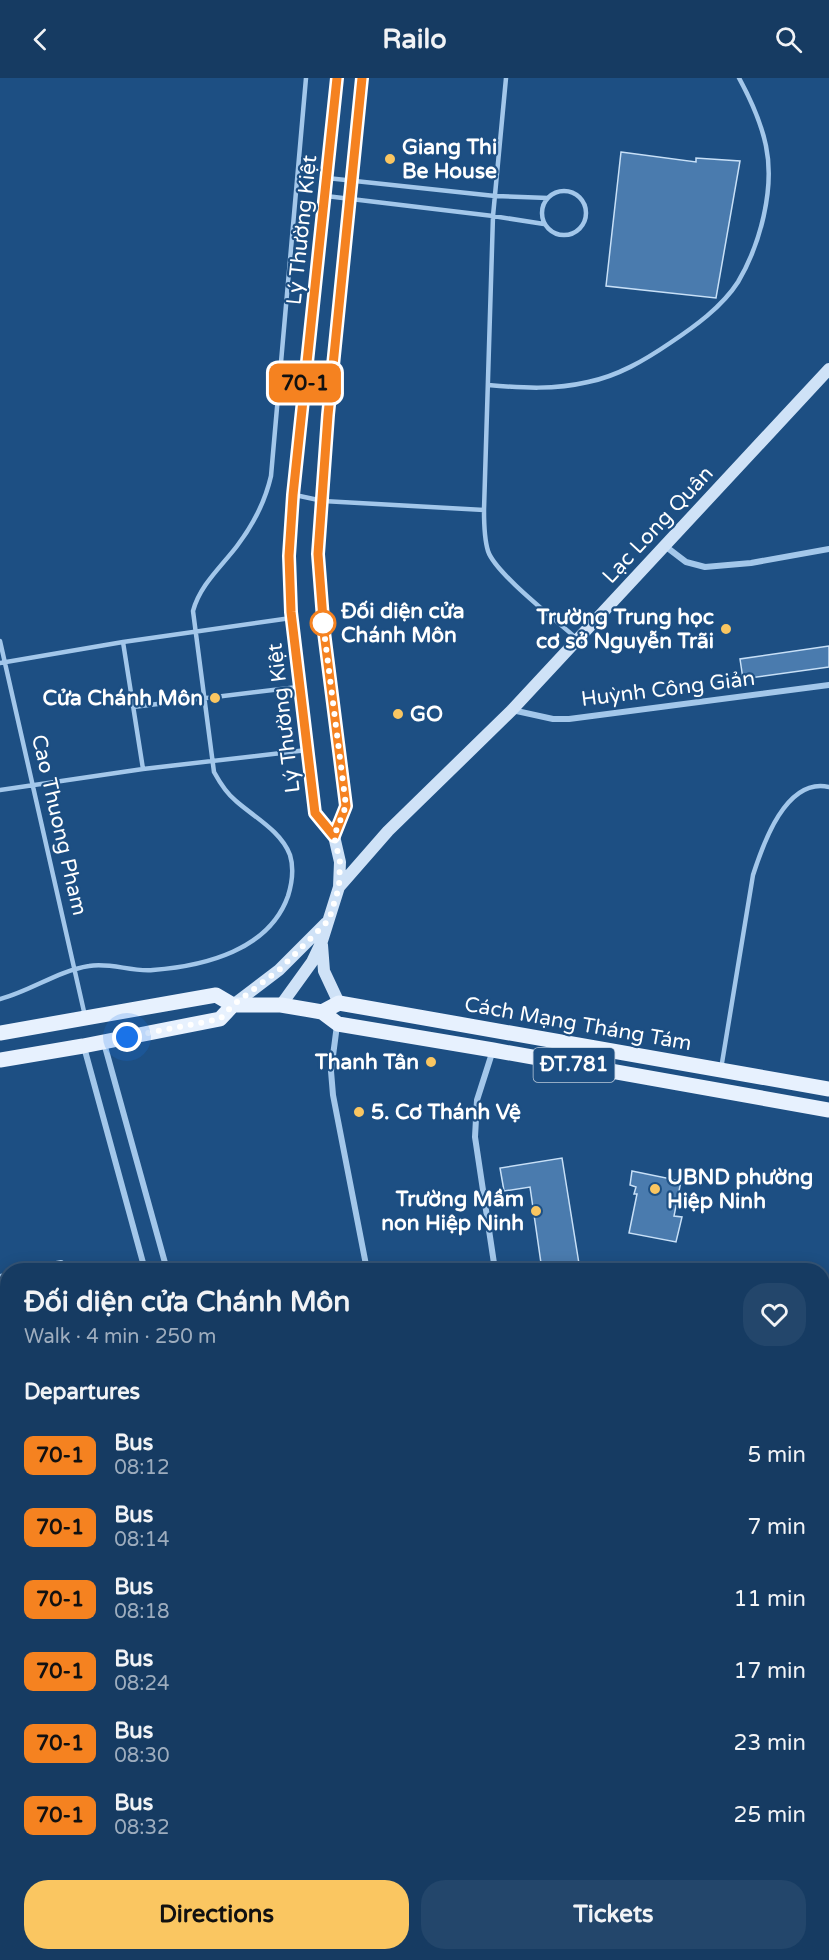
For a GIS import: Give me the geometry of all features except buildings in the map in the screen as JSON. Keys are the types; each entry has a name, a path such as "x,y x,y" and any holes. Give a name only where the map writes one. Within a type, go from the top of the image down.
{"main road":[{"name":"Lý Thường Kiệt","path":"338,78 293,495 289,556 292,618 315,813 334,836 346,806 325,642 318,554 328,415 362,78"},
{"name":"Lạc Long Quân","path":"339,887 388,831 512,710 829,369"},
{"name":"Lạc Long Quân","path":"281,1005 312,962 329,920 339,887 340,862 334,836"},
{"name":"Lạc Long Quân","path":"233,1005 279,970 329,920"},
{"path":"322,941 324,971 339,1003 322,1012"},
{"name":"Cách Mạng Tháng Tám","path":"0,1033 216,995 233,1005 281,1005 322,1012 338,1024 829,1110"},
{"name":"Cách Mạng Tháng Tám","path":"339,1003 829,1089"},
{"path":"0,1060 220,1019 233,1005"},
{"path":"86,1017 93,1044"}],"street":[{"path":"665,546 686,562 705,567 741,564 829,549"},
{"name":"Huỳnh Công Giản","path":"512,710 569,719 829,685"},
{"path":"338,1024 331,1071 333,1095 366,1263"},
{"path":"93,1044 143,1263"},
{"path":"93,1044 165,1263"},
{"path":"493,1050 477,1100 475,1137 494,1263"}],"lane":[{"path":"0,999 28,990 62,972 92,965 137,971 154,970 226,955 254,941 267,931 280,913 292,884 290,856 284,843 270,828 235,801 220,784 214,772 193,611 196,599 236,547 262,506 271,476 306,78"},
{"path":"506,78 493,216 484,510 487,550 497,567 578,640"},
{"path":"488,385 555,388 590,382 616,374 642,362 686,333 710,312 737,283 762,225 769,174 763,135 740,78"},
{"path":"327,178 495,196 548,198"},
{"path":"565,191 581,199 586,216 583,225 576,232 559,235 550,231 544,224 543,206 548,198 565,191"},
{"path":"326,196 544,224"},
{"path":"293,495 323,501 484,510"},
{"path":"2,662 292,618"},
{"name":"Cao Thuong Pham","path":"0,641 2,662 33,785 86,1017"},
{"path":"123,642 143,769"},
{"path":"133,707 301,687"},
{"path":"0,790 143,769 308,750"},
{"path":"720,1071 753,875 762,845 777,819 795,795 813,785 829,787"}],"bus line":[{"name":"70-1","path":"337,78 293,495 289,556 291,612 315,813 334,836 346,806 324,632 318,554 328,415 362,78"}],"place":[{"name":"Giang Thi Be House","path":"390,159"},
{"name":"Đối diện cửa Chánh Môn","path":"323,623"},
{"name":"Trường Trung học cơ sở Nguyễn Trãi","path":"726,629"},
{"name":"Cửa Chánh Môn","path":"215,698"},
{"name":"GO","path":"398,714"},
{"name":"Thanh Tân","path":"431,1062"},
{"name":"5. Cơ Thánh Vệ","path":"359,1112"},
{"name":"UBND phường Hiệp Ninh","path":"655,1189"},
{"name":"Trường Mầm non Hiệp Ninh","path":"536,1211"}],"route":[{"path":"127,1037 220,1019 233,1005 279,970 329,920 339,887 340,862 334,836 346,806 323,623"}]}
